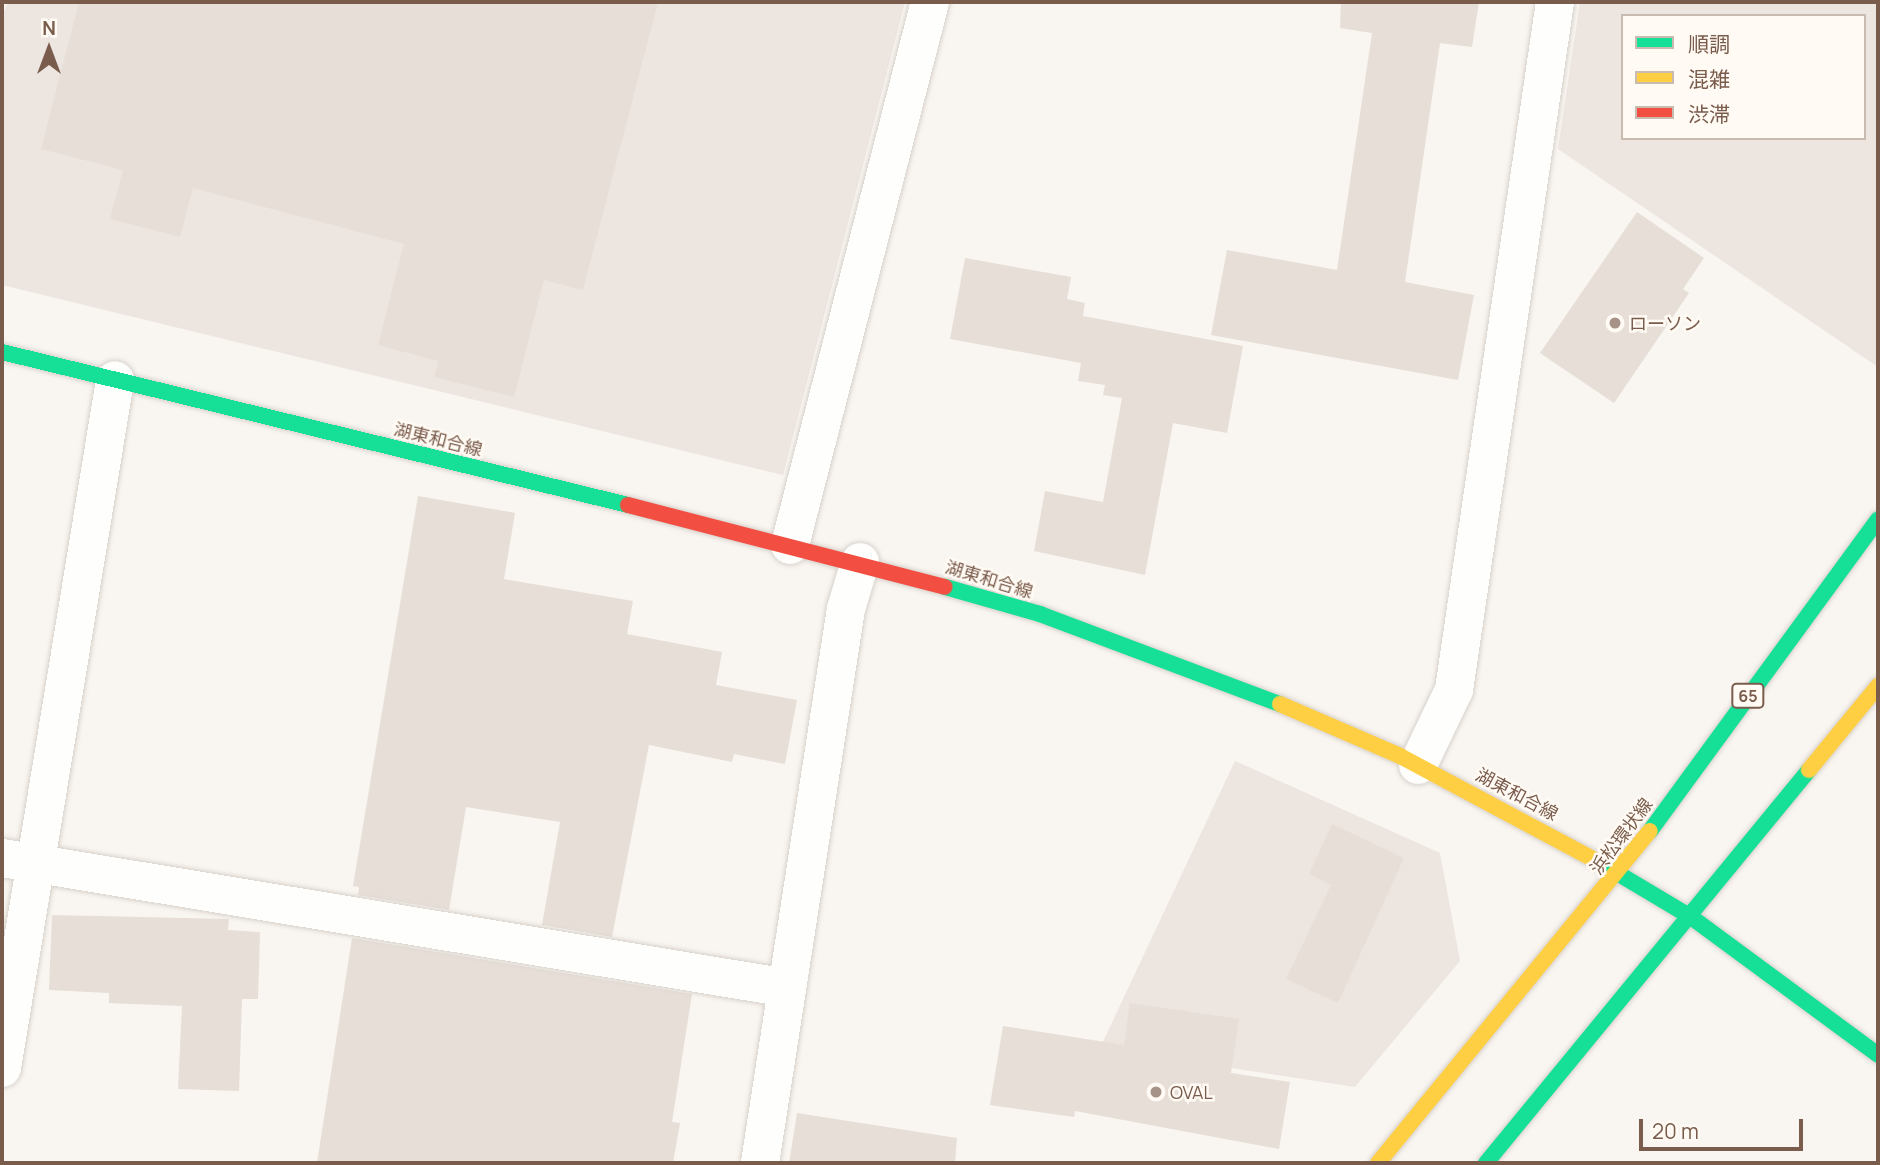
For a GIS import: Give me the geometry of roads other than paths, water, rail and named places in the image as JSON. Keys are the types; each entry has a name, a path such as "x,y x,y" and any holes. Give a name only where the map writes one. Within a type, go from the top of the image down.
{"main road":[{"name":"湖東和合線","path":"2,352 860,562 1132,646 1223,679 1418,765 1510,810 1691,917 1878,1055"},
{"name":"浜松環状線","path":"1378,1163 1618,874 1878,519"},
{"path":"1495,1160 1878,686"}],"street":[{"path":"790,545 930,2"},
{"path":"1418,765 1454,690 1555,2"},
{"path":"2,1068 18,861 115,380"},
{"path":"760,1163 846,609 860,562"},
{"path":"18,861 787,988"}],"place":[{"name":"ローソン","path":"1615,323"},
{"name":"OVAL","path":"1156,1092"}]}
